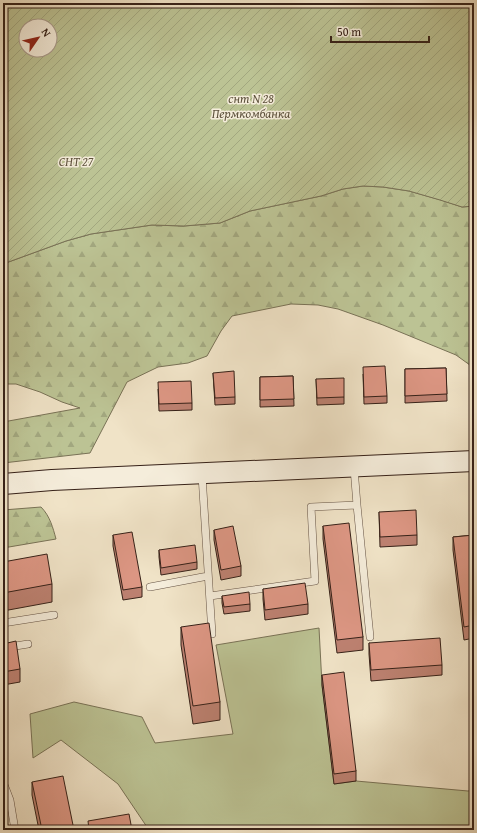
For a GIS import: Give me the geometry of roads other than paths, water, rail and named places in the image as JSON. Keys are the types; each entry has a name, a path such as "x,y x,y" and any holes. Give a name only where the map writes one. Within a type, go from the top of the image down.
{"street":[{"path":"3,484 52,480 474,461"}],"lane":[{"path":"354,466 370,637"},
{"path":"202,473 212,634"},
{"path":"210,596 315,581 311,507 357,505"},
{"path":"150,587 208,576"},
{"path":"3,623 54,615"},
{"path":"3,648 28,644"},
{"path":"3,782 10,800 15,830"}],"park label":[{"name":"снт N 28 Пермкомбанка","path":"251,106"},
{"name":"СНТ 27","path":"76,161"}]}
